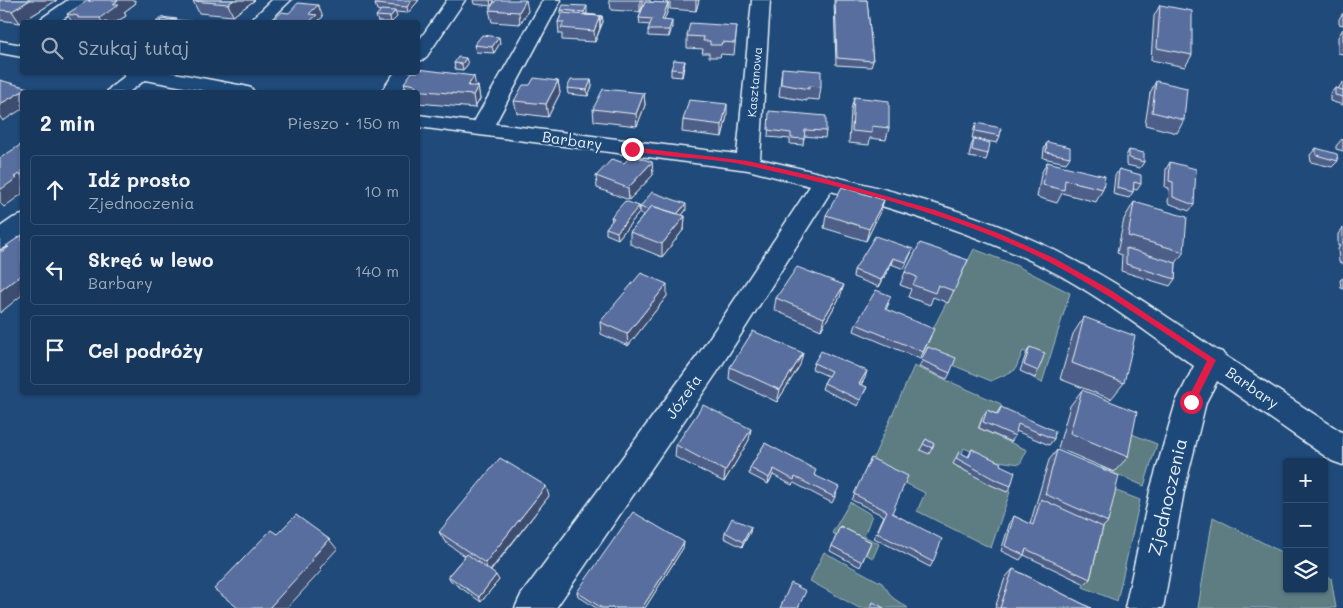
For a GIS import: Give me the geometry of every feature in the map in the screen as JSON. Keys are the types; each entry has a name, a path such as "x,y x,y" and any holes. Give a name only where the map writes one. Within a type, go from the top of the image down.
{"street":[{"path":"51,20 80,0"},
{"path":"260,20 282,0"},
{"path":"420,52 456,0"},
{"path":"480,129 552,0"},
{"name":"Kasztanowa","path":"748,163 761,0"},
{"path":"119,90 135,75"},
{"path":"161,75 198,78 237,90"},
{"path":"392,90 403,75"},
{"name":"Barbary","path":"420,120 748,163 826,182 932,212 995,235 1052,260 1107,291 1212,360 1324,440 1343,451"},
{"name":"Józefa","path":"534,608 708,363 826,182"},
{"path":"0,240 20,225"},
{"name":"Zjednoczenia","path":"1144,608 1167,491 1191,402 1212,360"}],"green space":[{"path":"974,249 1015,265 1070,293 1042,383 1028,375 1035,356 1023,351 1015,370 991,381 921,352"},
{"path":"914,366 1001,404 1002,414 999,421 983,415 978,428 1027,450 1020,464 991,460 964,448 957,467 1010,492 991,548 917,511 925,493 870,465"},
{"path":"1112,426 1157,444 1144,486 1101,467"},
{"path":"1106,487 1140,500 1117,601 1083,587"},
{"path":"850,502 872,515 864,536 879,544 873,558 859,551 860,547 832,533"},
{"path":"1213,517 1283,553 1283,593 1328,593 1328,577 1331,578 1336,608 1198,608"},
{"path":"824,552 882,583 893,598 908,608 859,608 810,581"}],"building":[{"path":"0,0 30,0 12,11 0,10"},
{"path":"118,0 113,4 119,4 100,18 78,18 78,16 67,14 87,1"},
{"path":"234,0 228,4 193,1"},
{"path":"379,0 412,0 407,7 375,4"},
{"path":"496,0 526,0 519,12 489,10"},
{"path":"835,0 867,0 873,61 837,58"},
{"path":"645,2 668,3 662,20 672,21 669,30 648,30 652,19 639,18"},
{"path":"298,3 318,5 309,14 317,15 311,20 273,20 282,12 289,13"},
{"path":"563,5 587,6 584,12 561,10"},
{"path":"1160,5 1192,11 1192,55 1157,48"},
{"path":"381,10 395,11 390,17 376,16"},
{"path":"562,13 600,16 594,31 561,28 564,22 558,22"},
{"path":"162,17 177,19 175,20 158,20"},
{"path":"690,23 737,26 735,43 722,42 721,45 710,45 710,41 703,41 704,37 687,36"},
{"path":"482,35 499,37 492,47 474,45"},
{"path":"458,57 466,58 462,64 454,63"},
{"path":"674,60 685,61 682,70 671,69"},
{"path":"782,68 821,71 821,87 809,86 809,89 781,84"},
{"path":"420,69 474,76 468,86 478,86 473,95 413,90 416,85 404,83 410,75 420,75"},
{"path":"534,78 558,81 546,104 514,101 523,85 530,85"},
{"path":"0,80 28,88 20,90 20,93 0,104"},
{"path":"571,80 591,80 587,90 567,88"},
{"path":"1156,81 1187,88 1184,120 1152,112"},
{"path":"1335,88 1343,90 1343,97 1335,95"},
{"path":"603,89 644,93 636,114 593,109"},
{"path":"854,97 889,101 889,128 872,126 872,133 852,131"},
{"path":"689,100 727,104 722,125 683,120"},
{"path":"769,111 826,116 826,131 805,130 804,139 791,138 791,133 768,130"},
{"path":"976,123 1001,128 1000,136 975,131"},
{"path":"974,139 990,143 988,154 972,150"},
{"path":"1047,142 1070,147 1070,157 1046,152"},
{"path":"20,145 20,174 0,190 0,158"},
{"path":"1316,148 1337,154 1338,161 1316,155"},
{"path":"1129,150 1144,153 1144,162 1129,158"},
{"path":"632,155 652,162 628,188 596,176 612,159 624,163"},
{"path":"1047,162 1105,176 1103,189 1065,180 1064,190 1043,185"},
{"path":"1170,162 1196,169 1194,205 1173,197 1173,182 1169,181"},
{"path":"1119,169 1141,175 1141,184 1134,182 1133,192 1117,188"},
{"path":"842,187 884,200 869,229 826,215"},
{"path":"652,192 686,204 677,214 652,206 648,210 640,207"},
{"path":"625,201 639,206 617,232 606,228 614,218 611,217"},
{"path":"1134,202 1187,217 1184,252 1128,236"},
{"path":"652,206 685,216 662,244 630,232"},
{"path":"20,236 20,276 0,291 0,251 9,247 6,246"},
{"path":"875,236 913,249 906,262 893,258 881,280 854,270"},
{"path":"920,243 968,260 954,291 938,285 935,293 913,285 917,277 905,272"},
{"path":"1126,248 1176,263 1175,279 1126,264"},
{"path":"797,267 844,285 824,318 776,298"},
{"path":"641,273 667,284 627,334 600,322"},
{"path":"876,290 891,296 885,309 934,329 923,352 856,324"},
{"path":"1084,317 1135,336 1124,383 1072,363"},
{"path":"753,331 803,353 780,390 730,367"},
{"path":"928,347 956,358 950,373 921,360"},
{"path":"1030,347 1045,353 1038,371 1024,365"},
{"path":"821,351 867,371 859,384 867,387 860,400 824,383 831,371 814,363"},
{"path":"1082,390 1137,412 1128,457 1070,433"},
{"path":"703,405 751,429 725,471 676,445"},
{"path":"1001,407 1055,431 1054,439 1018,424 1015,436 983,422 987,410 998,415"},
{"path":"926,439 934,444 932,448 923,444"},
{"path":"765,443 816,470 814,475 839,487 834,497 795,477 794,480 774,469 769,478 750,468"},
{"path":"972,449 1015,472 1011,486 956,458 959,452 969,457"},
{"path":"1057,450 1119,476 1108,522 1045,494"},
{"path":"500,458 546,486 485,563 439,532"},
{"path":"871,458 908,476 892,513 942,539 933,562 877,533 887,511 854,494"},
{"path":"1041,499 1103,527 1090,579 1026,549 1024,555 1005,546 1014,516 1033,525"},
{"path":"633,512 684,542 642,608 602,608 577,592"},
{"path":"296,515 329,539 311,559 313,560 269,608 238,608 214,589 271,530 277,534"},
{"path":"732,518 751,527 743,542 725,532"},
{"path":"840,526 871,542 862,562 832,546"},
{"path":"467,554 496,575 479,597 448,576"},
{"path":"1013,569 1091,608 1000,608"},
{"path":"791,583 806,591 798,608 780,608"},
{"path":"873,602 884,608 871,608"}],"route":[{"path":"632,149 748,163 826,182 932,212 995,235 1052,260 1107,291 1212,360 1191,402"}]}
